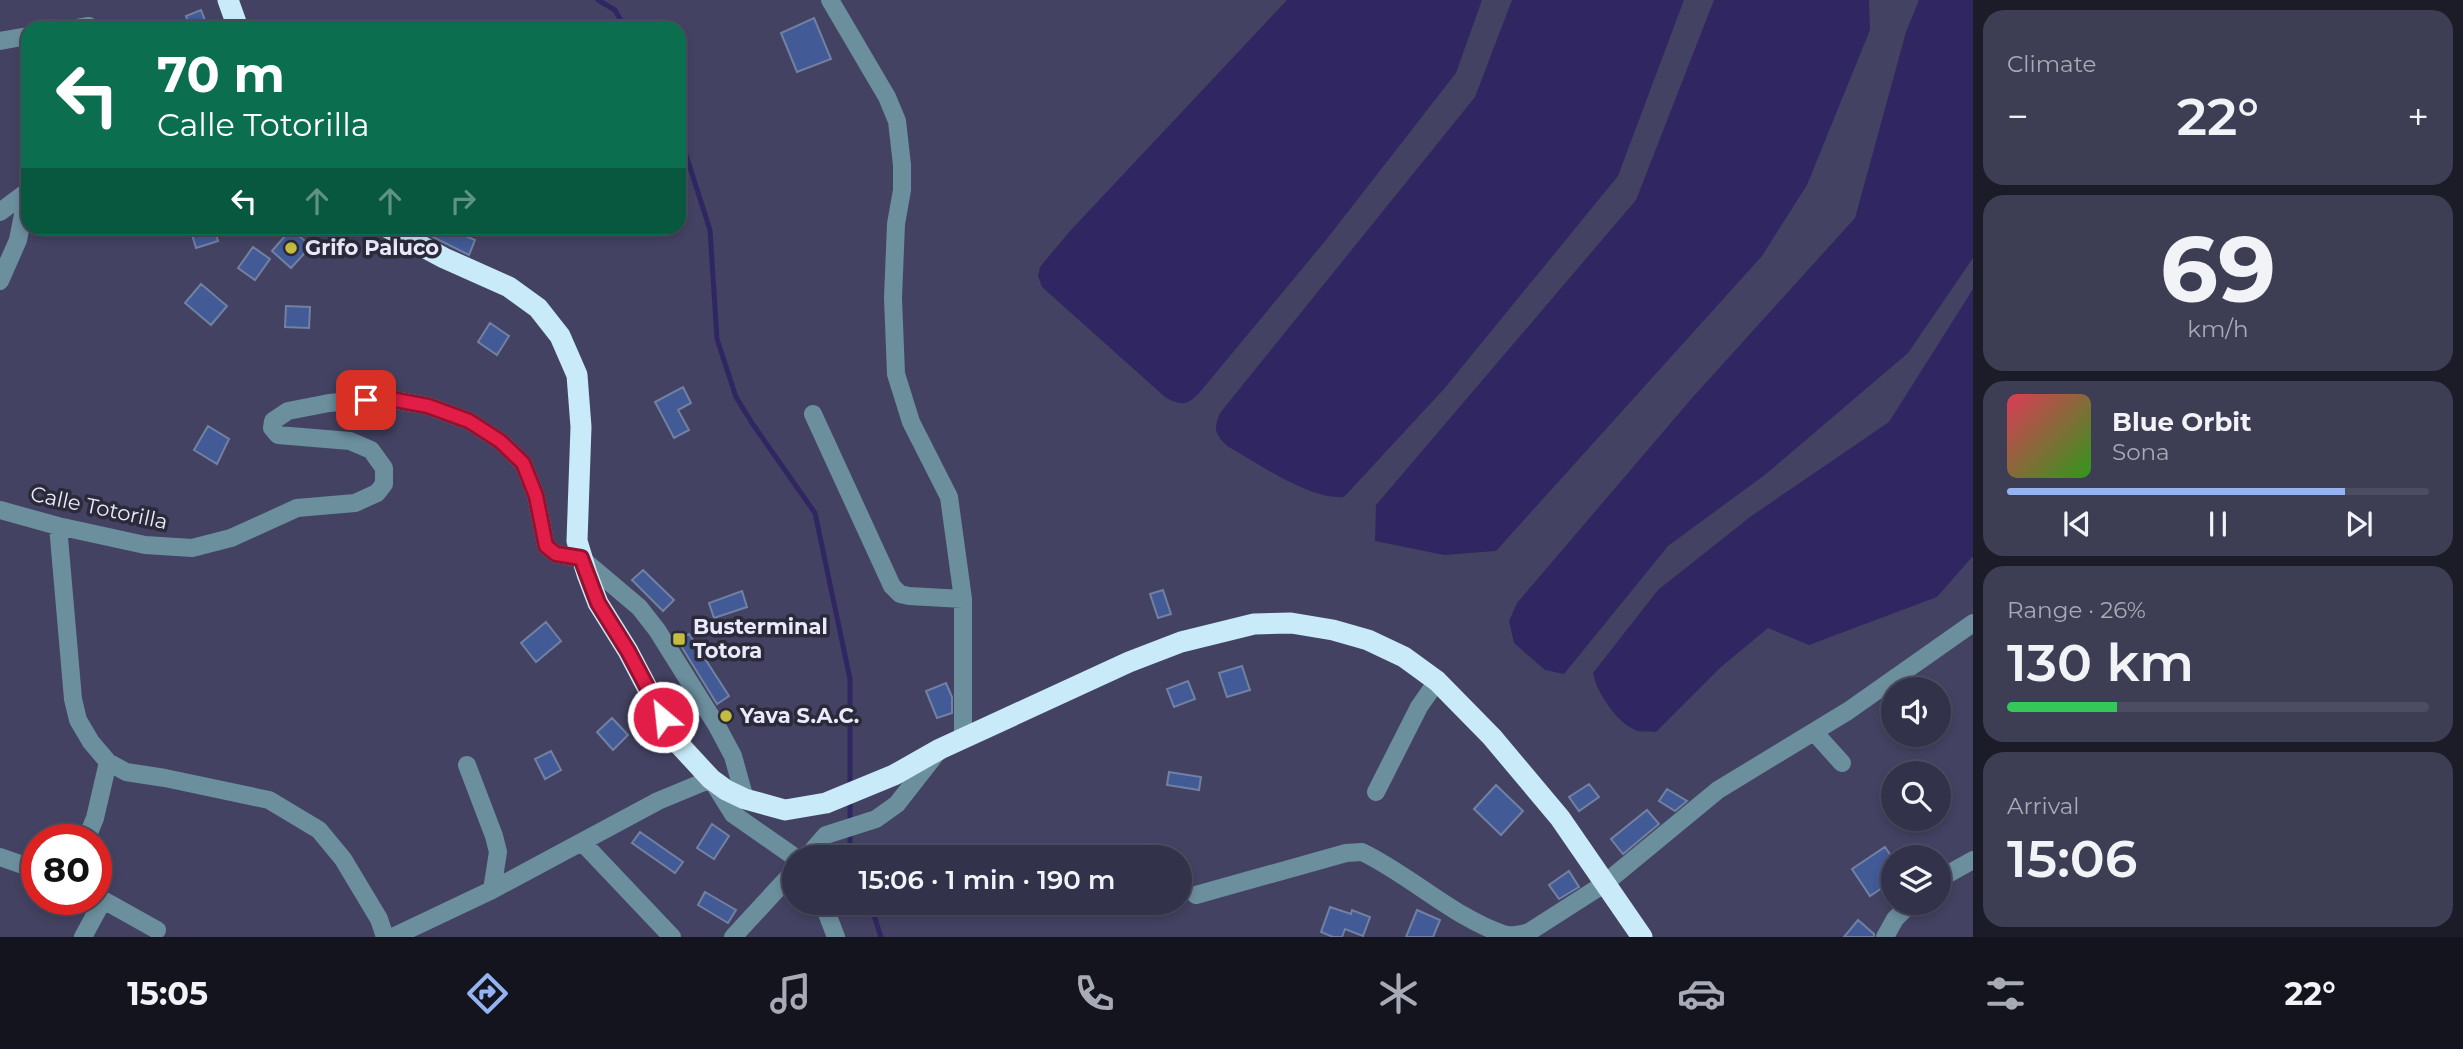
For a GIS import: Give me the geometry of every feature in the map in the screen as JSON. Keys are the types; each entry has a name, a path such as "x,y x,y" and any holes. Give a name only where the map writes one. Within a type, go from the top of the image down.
{"highway":[{"path":"229,0 236,21"},
{"path":"401,235 509,287 538,308 560,337 577,375 581,427 577,541 581,558 598,603 628,651 674,739 711,779 726,790 745,799 785,810 826,803 894,775 940,749 1129,662 1181,642 1254,624 1291,623 1333,630 1368,640 1404,657 1437,681 1492,737 1551,808 1642,937"}],"street":[{"path":"830,0 887,97 897,121 902,190 895,224 893,286 896,374 911,422 949,496 963,599 963,738"},
{"path":"0,41 21,37"},
{"path":"0,212 21,197"},
{"path":"0,281 18,240 21,224"},
{"name":"Calle Totorilla","path":"0,510 145,545 192,548 231,538 297,508 355,503 377,493 384,484 384,468 370,450 350,441 278,435 272,428 273,421 288,411 329,403 385,398 428,406 469,421 500,441 523,463 536,496 546,546 556,554 581,558"},
{"path":"813,414 892,586 900,594 909,596 963,599"},
{"path":"58,526 73,699 78,720 91,742 108,762 125,772 269,800 319,830 343,859 379,919 386,937"},
{"path":"581,558 639,607 657,630 718,726 733,756 745,799"},
{"path":"1196,895 1346,853 1362,852 1469,918 1504,935 1516,936 1529,932 1604,884 1718,790 1814,732 1973,623"},
{"path":"1376,792 1419,707 1437,681"},
{"path":"1814,732 1842,763"},
{"path":"817,845 826,835 876,819 897,804 940,749"},
{"path":"93,824 108,762"},
{"path":"467,765 495,836 498,852 492,890"},
{"path":"393,937 492,890 658,801 711,779 733,814 782,848"},
{"path":"582,842 672,937"},
{"path":"0,857 21,864"},
{"path":"1951,872 1973,860"},
{"path":"733,937 782,884"},
{"path":"112,905 157,930"},
{"path":"83,937 92,915"},
{"path":"828,915 836,937"},
{"path":"1885,937 1899,915"}],"shaded area":[{"path":"1287,0 1482,0 1456,73 1326,240 1200,392 1187,402 1175,402 1165,397 1042,287 1038,276 1040,267 1070,231"},
{"path":"1512,0 1684,0 1618,176 1444,389 1344,497 1315,493 1300,487 1227,446 1216,431 1220,413 1475,97"},
{"path":"1714,0 1869,0 1870,30 1807,185 1762,256 1496,551 1444,555 1375,541 1376,505 1636,200"},
{"path":"1919,0 1973,0 1973,258 1908,353 1766,474 1668,546 1564,674 1545,670 1514,643 1509,621 1517,603 1692,398 1855,218 1906,32"},
{"path":"1973,289 1973,556 1937,597 1809,645 1768,628 1721,667 1656,732 1638,731 1623,722 1604,698 1593,673 1658,590 1750,517 1889,422"}],"building":[{"path":"201,10 205,21 188,21 186,16"},
{"path":"814,18 831,59 797,72 781,33"},
{"path":"192,235 216,235 218,241 196,248"},
{"name":"Grifo Paluco","path":"286,235 298,235 311,246 291,268 272,251"},
{"path":"429,235 463,235 475,240 469,255"},
{"path":"253,247 270,259 255,280 238,268"},
{"path":"201,284 227,306 211,325 185,303"},
{"path":"286,306 310,307 309,328 285,327"},
{"path":"490,323 509,336 497,355 478,342"},
{"path":"683,387 691,403 678,410 689,430 674,438 655,402"},
{"path":"208,426 229,439 217,464 194,450"},
{"path":"643,570 674,600 663,611 632,580"},
{"path":"1163,590 1171,614 1158,618 1150,594"},
{"path":"742,591 747,607 714,618 709,603"},
{"path":"546,622 561,641 536,662 521,643"},
{"path":"689,634 729,696 717,704 678,641"},
{"path":"1242,666 1250,690 1227,697 1219,673"},
{"path":"1188,681 1195,699 1174,707 1167,689"},
{"path":"946,683 952,697 952,713 937,718 926,691"},
{"path":"612,718 628,735 613,750 597,732"},
{"path":"551,751 561,770 545,779 535,759"},
{"path":"1169,772 1201,777 1199,790 1167,785"},
{"path":"1589,784 1599,797 1579,811 1569,797"},
{"path":"1496,785 1523,811 1501,835 1474,809"},
{"path":"1667,789 1687,801 1675,811 1659,801"},
{"path":"1647,810 1659,824 1623,854 1611,839"},
{"path":"712,824 729,836 714,859 697,848"},
{"path":"640,832 683,862 675,873 632,843"},
{"path":"1881,850 1881,889 1870,896 1852,869"},
{"path":"1569,871 1579,887 1559,899 1549,885"},
{"path":"705,892 736,910 728,923 698,905"},
{"path":"1330,907 1351,914 1352,910 1370,917 1363,936 1345,929 1342,937 1321,932"},
{"path":"1417,910 1440,920 1433,937 1406,937"},
{"path":"1858,920 1874,934 1874,937 1844,937"}],"waterway":[{"path":"598,0 615,10 621,21"},
{"path":"686,155 710,230 717,339 736,397 815,513 850,679 850,788"},
{"path":"850,798 850,845"},
{"path":"874,915 881,937"}],"place":[{"name":"Grifo Paluco","path":"291,248"},
{"name":"Busterminal Totora","path":"679,639"},
{"name":"Yava S.A.C.","path":"726,716"}],"route":[{"path":"366,400 385,398 428,406 469,421 500,441 523,463 536,496 546,546 556,554 581,558 598,603 628,651 663,717"}]}
